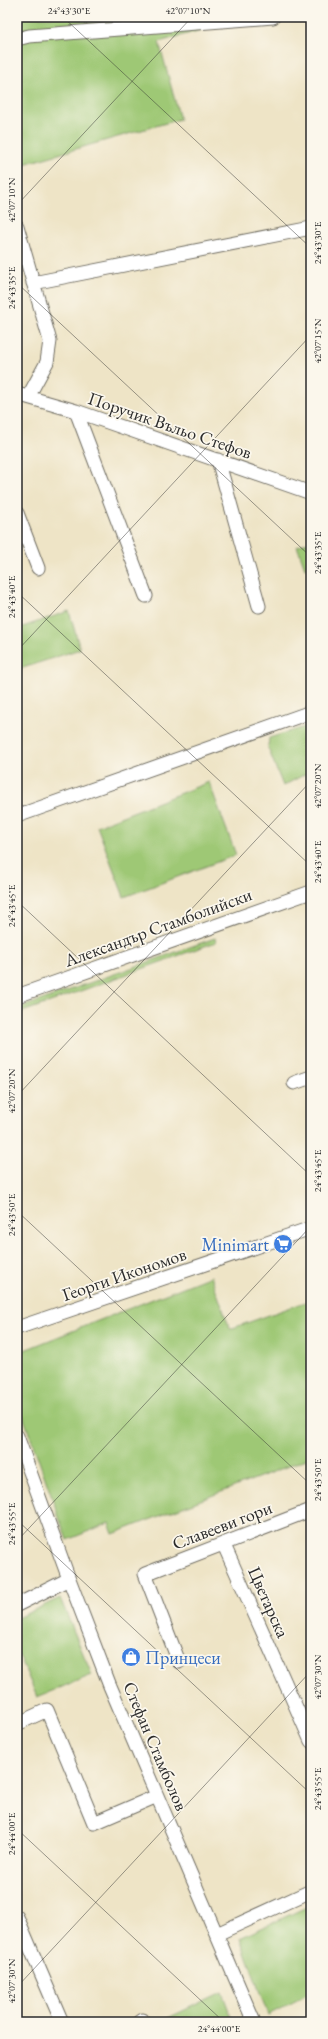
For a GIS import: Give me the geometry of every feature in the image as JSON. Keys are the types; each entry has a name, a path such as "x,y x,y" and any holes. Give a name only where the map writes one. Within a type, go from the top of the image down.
{"street":[{"path":"17,39 36,36 274,17"},
{"path":"17,226 50,341 46,362 23,395"},
{"path":"34,283 311,228"},
{"name":"Поручик Въльо Стефов","path":"23,395 76,411 311,493"},
{"path":"76,411 146,596"},
{"path":"218,460 259,606"},
{"path":"17,513 38,568"},
{"path":"17,816 311,712"},
{"name":"Александър Стамболийски","path":"17,996 311,892"},
{"path":"294,1083 311,1077"},
{"name":"Георги Икономов","path":"17,1328 311,1228"},
{"name":"Стефан Стамболов","path":"17,1436 69,1579 157,1796 254,2022"},
{"name":"Славееви гори","path":"178,1662 145,1574 224,1545 311,1510"},
{"name":"Цветарска","path":"224,1545 311,1741"},
{"path":"17,1605 69,1579"},
{"path":"17,1724 47,1710 94,1823 157,1796"},
{"path":"217,1934 311,1891"},
{"path":"18,1922 62,2022"}],"green space":[{"path":"17,17 197,17 201,30 159,42 180,119 17,166"},
{"path":"311,541 311,566 305,568 297,546"},
{"path":"69,611 80,649 17,670 17,629"},
{"path":"311,725 311,771 283,786 268,748 269,738"},
{"path":"209,782 236,855 124,897 97,826"},
{"path":"215,938 216,942 17,1014 17,1009"},
{"path":"211,1276 230,1329 311,1300 311,1447 307,1449 309,1458 113,1534 109,1523 67,1540 17,1399 17,1353"},
{"path":"60,1598 92,1675 37,1697 17,1651 17,1618"},
{"path":"311,1905 311,1993 268,2015 240,1938"},
{"path":"222,1992 233,2022 165,2022 164,2020"}],"place":[{"name":"Minimart","path":"283,1244"},
{"name":"Принцеси","path":"131,1657"}]}
